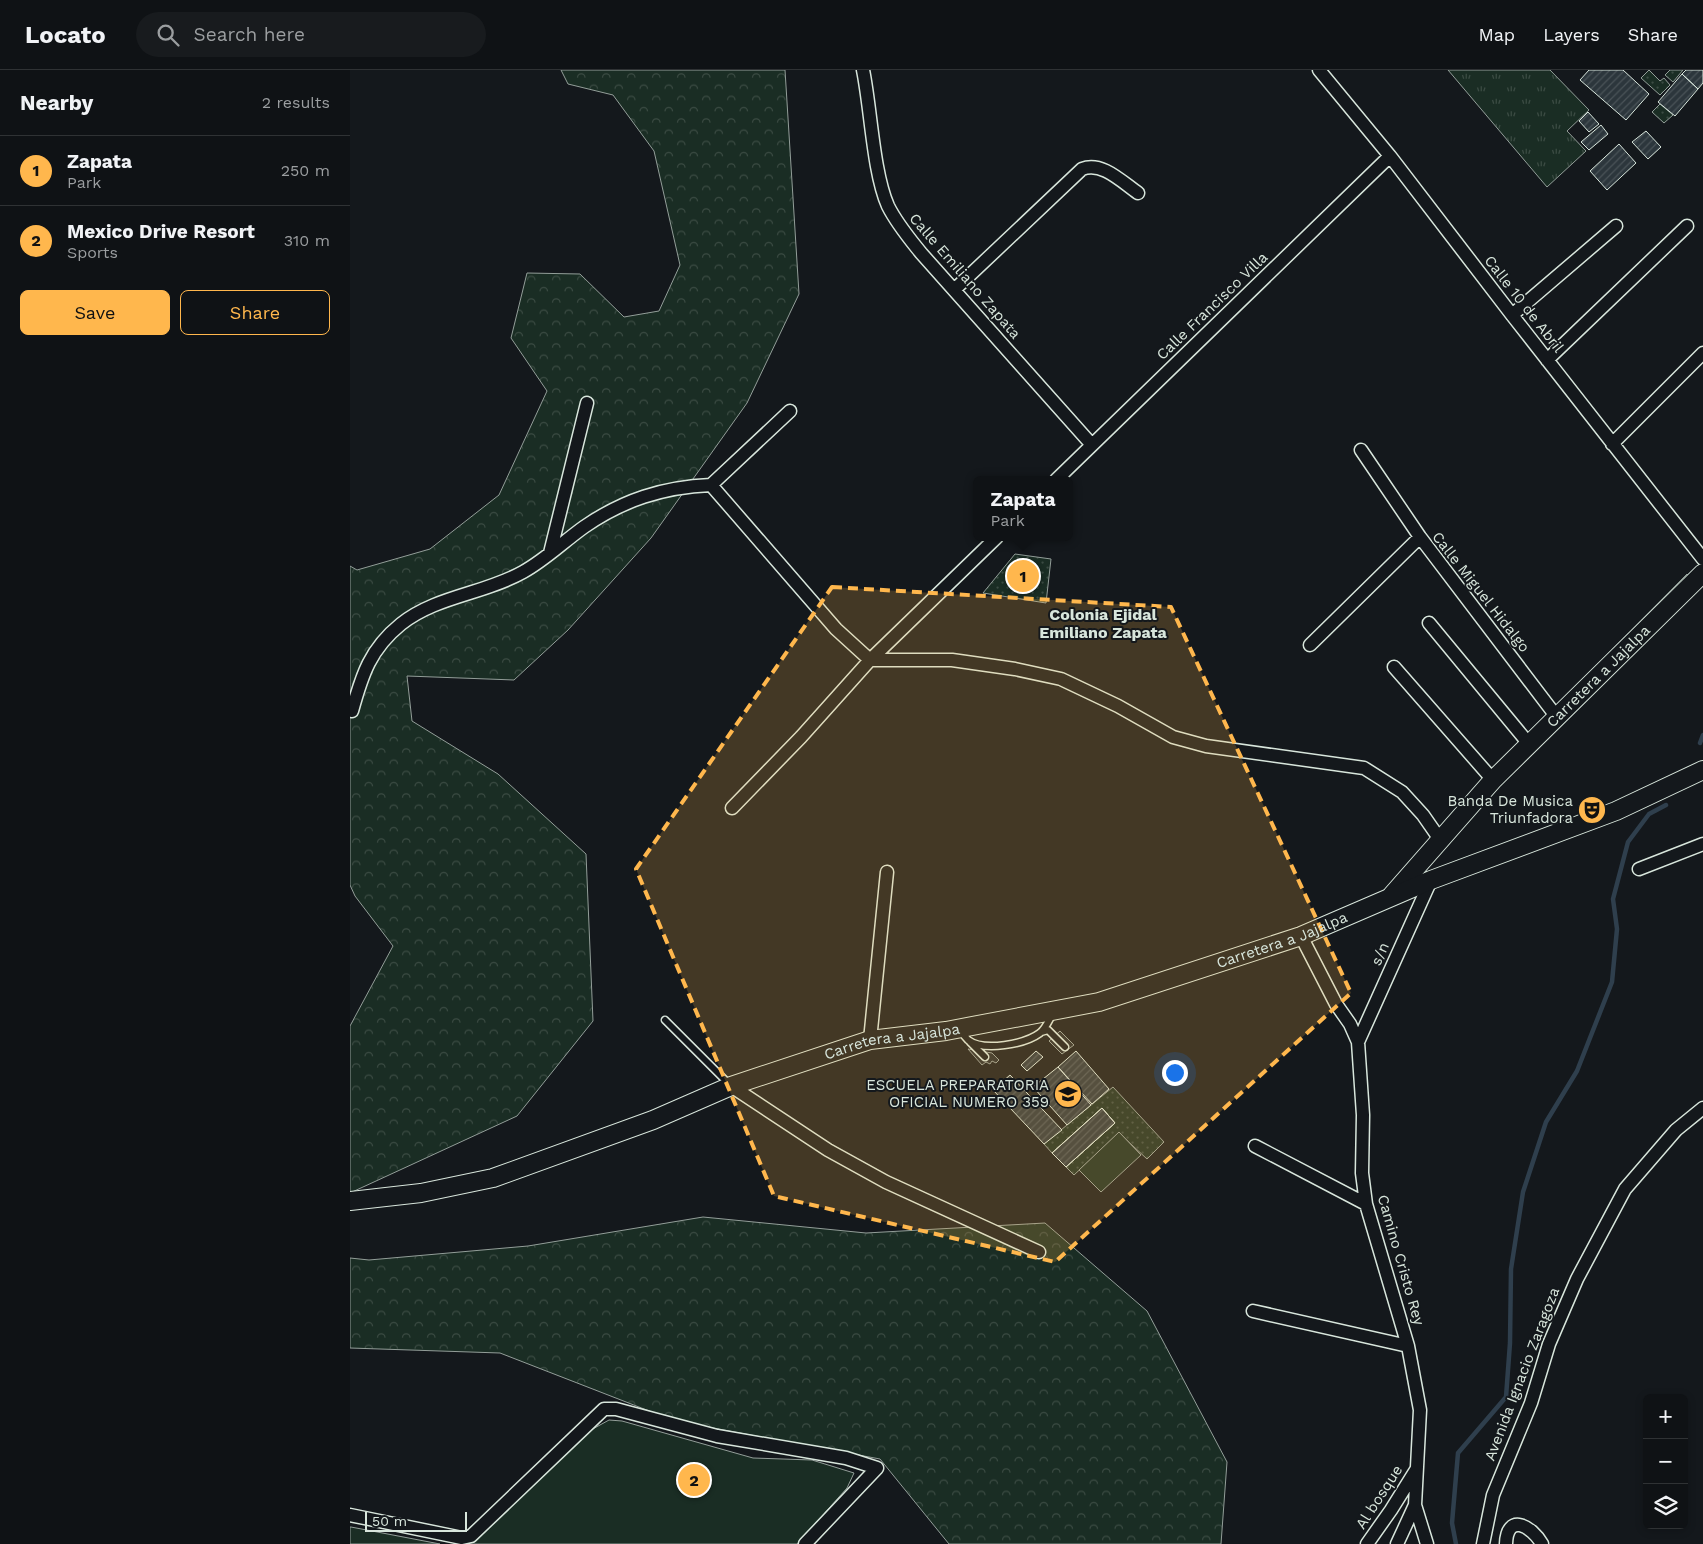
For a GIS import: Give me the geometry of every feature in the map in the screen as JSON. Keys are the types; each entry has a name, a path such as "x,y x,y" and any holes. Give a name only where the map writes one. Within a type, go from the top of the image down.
{"street":[{"name":"Calle Emiliano Zapata","path":"863,70 880,176 887,204 898,224 1092,445"},
{"name":"Calle 10 de Abril","path":"1318,70 1390,156 1703,559"},
{"name":"Calle Francisco Villa","path":"1060,476 1390,156"},
{"path":"954,290 1082,169 1088,166 1103,169 1138,193"},
{"path":"1512,315 1616,226"},
{"path":"1547,360 1687,226"},
{"path":"1612,444 1703,353"},
{"path":"550,553 586,403"},
{"path":"352,711 365,666 380,646 401,624 435,604 492,586 523,572 584,527 617,507 644,495 682,486 711,486 790,411"},
{"path":"1361,450 1420,537"},
{"path":"711,486 836,629 870,660 952,660 1015,669 1061,679 1118,706 1173,737 1206,746 1364,768 1402,792 1423,815 1439,838"},
{"name":"Calle Miguel Hidalgo","path":"1310,645 1420,537 1556,716"},
{"path":"732,808 801,737 870,660 993,541"},
{"name":"Carretera a Jajalpa","path":"350,1201 420,1193 493,1178 653,1120 734,1085 870,1040 964,1035 1054,1010 1099,1002 1301,936 1388,899 1439,838 1493,780 1703,573"},
{"path":"1429,623 1529,744"},
{"path":"1394,667 1493,780"},
{"path":"1388,899 1431,880 1616,810 1703,770"},
{"path":"1639,870 1703,844"},
{"path":"870,1040 887,872"},
{"name":"s/n","path":"1358,1042 1431,880"},
{"name":"Camino Cristo Rey","path":"1301,936 1358,1042 1362,1115 1362,1173 1366,1204 1408,1346 1420,1410 1415,1505 1427,1544"},
{"path":"734,1085 845,1159 886,1182 1039,1252"},
{"name":"Avenida Ignacio Zaragoza","path":"1483,1544 1493,1495 1531,1403 1549,1344 1578,1279 1624,1189 1676,1130 1703,1108"},
{"path":"1255,1146 1366,1204"},
{"path":"1253,1310 1408,1346"},
{"path":"350,1515 462,1538 471,1536 604,1409 616,1409 717,1436 846,1458 877,1468 805,1544"},
{"name":"Al bosque","path":"1367,1544 1392,1510 1417,1468"},
{"path":"1397,1544 1415,1505"},
{"path":"1506,1544 1509,1531 1515,1526 1522,1525 1536,1534 1542,1544"}],"lane":[{"path":"1040,1033 1054,1010"},
{"path":"665,1020 734,1085"},
{"path":"964,1035 984,1045 1005,1045 1021,1042 1048,1030 1065,1047"},
{"path":"964,1035 985,1057"}],"highlighted area":[{"path":"832,587 1171,607 1351,993 1055,1262 774,1196 636,869"}],"green space":[{"path":"561,70 785,70 799,294 747,403 651,538 568,630 514,680 407,676 412,721 498,774 586,854 593,1021 517,1116 350,1193 350,1026 393,946 355,896 350,885 350,566 357,570 430,549 499,495 547,391 511,338 527,273 580,274 624,317 659,311 680,265 654,151 613,95 568,84"},
{"path":"1448,70 1550,70 1589,110 1567,131 1586,151 1547,187"},
{"path":"1649,70 1660,81 1664,78 1670,85 1660,95 1641,78"},
{"path":"1670,70 1683,70 1673,82 1665,75"},
{"path":"1660,104 1673,115 1664,123 1652,112"},
{"path":"1015,554 1051,559 1046,603 983,593"},
{"path":"1687,574 1688,577 1516,747"},
{"path":"1113,1087 1164,1142 1147,1159 1119,1133 1074,1175 1066,1167 1115,1123 1102,1108 1052,1153 1044,1144"},
{"path":"1119,1132 1141,1155 1101,1192 1079,1170"},
{"path":"703,1217 866,1233 1045,1223 1147,1311 1227,1462 1221,1544 949,1544 880,1459 675,1421 500,1353 350,1348 350,1258 369,1260 528,1246"},
{"path":"609,1420 622,1421 753,1458 812,1460 854,1473 847,1488 797,1544 469,1544 591,1430"},
{"path":"351,1527 440,1544 350,1544"}],"shaded area":[{"path":"1060,1031 1074,1045 1062,1054 1049,1041"},
{"path":"968,1049 992,1053 999,1060 996,1063 992,1061 990,1064 986,1062 982,1065"}],"building":[{"path":"1589,70 1623,70 1649,94 1626,120 1580,80"},
{"path":"1686,70 1703,70 1703,83 1698,89 1682,74"},
{"path":"1682,74 1698,89 1675,116 1658,102"},
{"path":"1588,112 1599,124 1589,132 1579,121"},
{"path":"1601,125 1608,134 1589,150 1581,142"},
{"path":"1646,131 1661,147 1648,159 1632,142"},
{"path":"1619,144 1636,163 1607,190 1590,171"},
{"path":"1036,1051 1043,1057 1027,1071 1021,1065"},
{"path":"1076,1051 1109,1089 1092,1104 1058,1067"},
{"path":"1058,1067 1091,1105 1067,1125 1033,1087"},
{"path":"1010,1075 1062,1130 1044,1144 993,1090"},
{"path":"1102,1108 1115,1123 1066,1167 1052,1153"},
{"path":"1102,1108 1115,1123 1066,1167 1052,1153"}],"waterway":[{"path":"1700,743 1703,735"},
{"path":"1456,1544 1452,1523 1458,1453 1506,1397 1510,1343 1511,1269 1523,1192 1546,1122 1577,1071 1612,982 1617,929 1613,899 1628,842 1649,814 1666,805"}],"place":[{"name":"Zapata","path":"1023,576"},
{"name":"Banda De Musica Triunfadora","path":"1592,810"},
{"name":"ESCUELA PREPARATORIA OFICIAL NUMERO 359","path":"1068,1094"},
{"name":"Mexico Drive Resort","path":"694,1480"}],"district":[{"name":"Colonia Ejidal Emiliano Zapata","path":"1103,623"}]}
